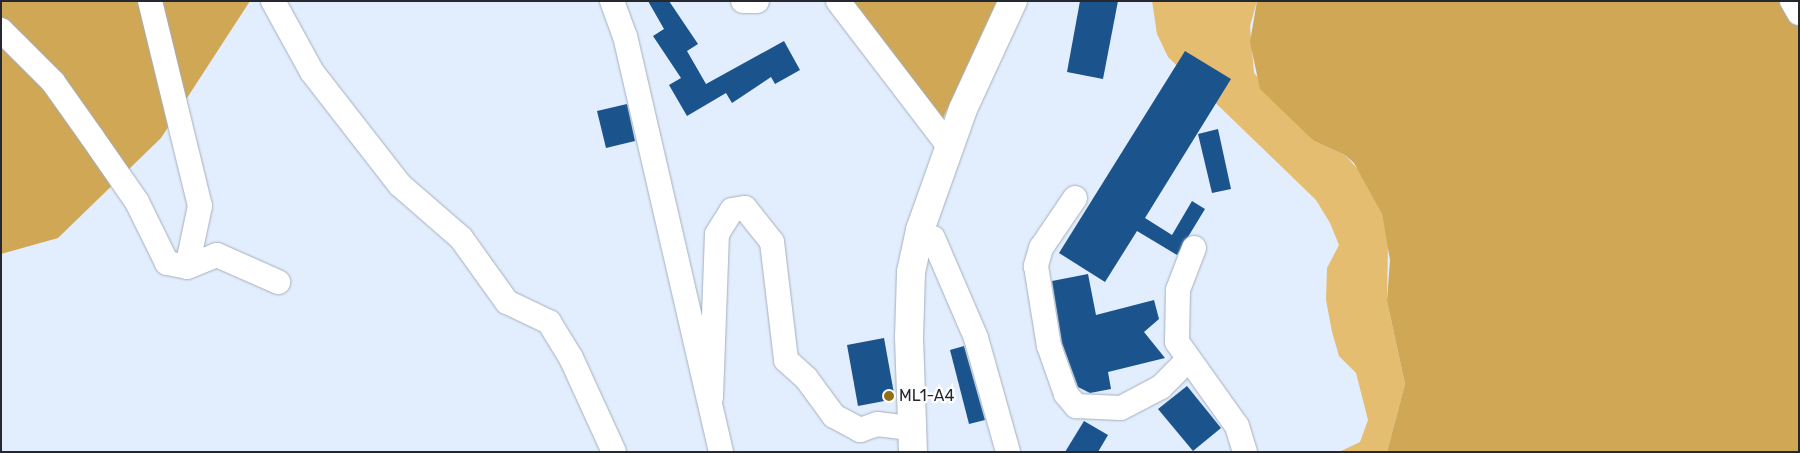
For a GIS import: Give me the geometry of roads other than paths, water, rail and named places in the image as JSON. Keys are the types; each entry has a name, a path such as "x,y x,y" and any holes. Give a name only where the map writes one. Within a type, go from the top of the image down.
{"highway":[{"path":"912,440 911,272 920,230 948,146 1013,1"},
{"path":"930,452 926,339 933,238 975,114 1026,1"}],"street":[{"path":"150,1 200,206 187,266"},
{"path":"272,1 312,72 400,185 461,238 507,302 549,322 571,358 614,452"},
{"path":"612,1 625,36 694,343 711,396 721,452"},
{"path":"743,1 757,1"},
{"path":"838,1 948,146"},
{"path":"1792,1 1799,13"},
{"path":"1,30 53,82 137,202 167,263 187,266 217,255 278,282"},
{"path":"1075,198 1042,248 1036,266 1049,346 1066,394 1076,406 1121,408 1161,387 1187,361"},
{"path":"711,396 717,234 732,210 745,208 772,242 786,360 806,378 834,416 860,430 876,424 912,440"},
{"path":"933,238 976,338 1008,452"},
{"path":"1194,248 1178,290 1177,342 1187,361 1216,393 1237,426 1245,452"}],"place":[{"name":"ML1-A4","path":"889,396"}]}
